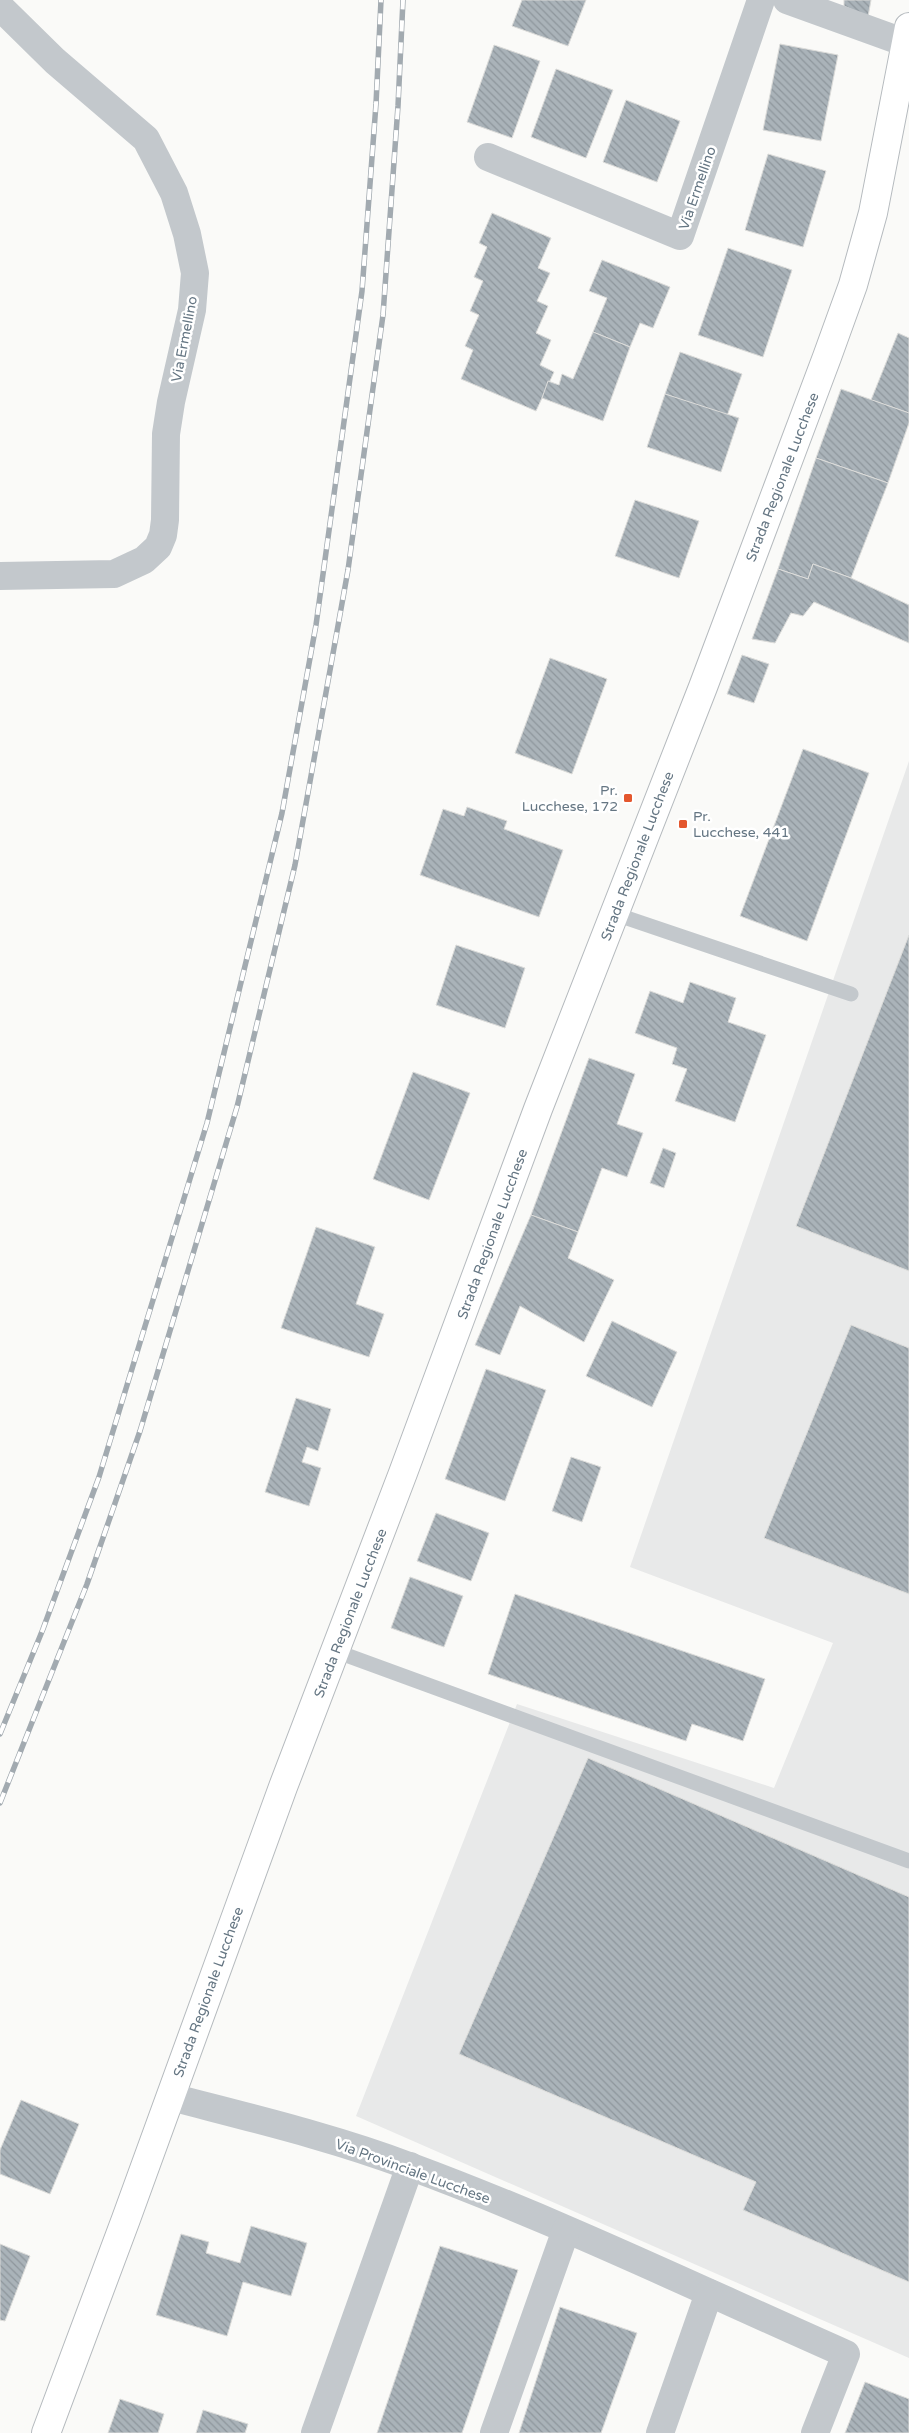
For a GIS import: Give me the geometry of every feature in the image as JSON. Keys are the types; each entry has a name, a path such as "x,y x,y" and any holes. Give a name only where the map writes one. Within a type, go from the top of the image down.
{"main road":[{"name":"Strada Regionale Lucchese","path":"46,2433 171,2097 283,1787 403,1473 538,1109 703,687 853,285 873,213 908,35"}],"street":[{"name":"Via Ermellino","path":"488,157 680,236 761,0"},
{"path":"787,0 908,35"},
{"name":"Via Ermellino","path":"0,7 55,61 146,139 174,192 187,234 195,274 192,310 171,402 166,434 165,520 163,535 158,547 144,560 114,574 0,576"},
{"name":"Via Provinciale Lucchese","path":"171,2097 346,2144 410,2166 566,2230 846,2354 815,2433"},
{"path":"315,2433 410,2166"},
{"path":"494,2433 566,2230"},
{"path":"660,2433 709,2293"}],"lane":[{"path":"615,914 851,994"},
{"path":"335,1651 909,1861"}],"shaded area":[{"path":"909,761 909,2358 356,2116 517,1704 774,1788 833,1643 630,1567"}],"building":[{"path":"522,0 586,0 568,46 512,26"},
{"path":"844,0 871,0 868,17 844,6"},
{"path":"780,44 838,55 821,141 763,130"},
{"path":"494,45 540,61 512,138 467,122"},
{"path":"556,69 613,90 586,158 531,137"},
{"path":"626,100 680,121 657,182 603,162"},
{"path":"768,154 826,171 803,247 745,230"},
{"path":"492,213 551,238 538,268 550,273 537,301 548,306 536,333 551,340 540,365 554,372 536,411 461,379 473,350 465,346 479,315 470,311 483,281 474,277 487,247 479,243"},
{"path":"728,248 792,270 763,357 698,335"},
{"path":"602,260 670,287 653,328 640,323 630,347 593,332 607,298 589,291"},
{"path":"593,332 630,347 603,421 542,398 548,381 559,385 562,374 573,379"},
{"path":"898,333 909,338 909,413 871,400"},
{"path":"680,352 742,374 727,416 665,394"},
{"path":"841,389 909,413 909,423 888,483 816,458"},
{"path":"665,394 739,418 721,472 647,447"},
{"path":"816,458 888,483 851,578 813,564 808,579 778,569"},
{"path":"635,500 699,521 679,578 615,556"},
{"path":"813,564 851,578 909,605 909,643 814,602 803,616 791,613 775,643 752,639 778,569 808,579"},
{"path":"742,655 769,664 754,703 727,694"},
{"path":"550,658 607,679 572,774 515,753"},
{"path":"803,749 869,773 807,941 740,916"},
{"path":"467,807 507,821 504,829 563,850 539,917 420,875 443,809 464,816"},
{"path":"909,935 909,1271 796,1226"},
{"path":"456,945 525,968 505,1028 436,1005"},
{"path":"690,982 736,998 728,1022 766,1035 735,1122 675,1101 687,1069 672,1064 677,1048 635,1033 650,991 683,1003"},
{"path":"589,1058 635,1074 617,1124 643,1133 627,1177 602,1168 578,1232 531,1215"},
{"path":"413,1072 470,1093 429,1200 373,1179"},
{"path":"663,1148 676,1153 664,1188 650,1183"},
{"path":"531,1215 578,1232 568,1258 614,1280 584,1342 520,1306 500,1355 475,1345"},
{"path":"316,1227 375,1247 356,1304 384,1314 369,1357 281,1328"},
{"path":"612,1321 677,1352 652,1407 586,1376"},
{"path":"851,1325 909,1348 909,1594 764,1538"},
{"path":"486,1369 546,1390 505,1501 445,1479"},
{"path":"296,1398 331,1409 318,1451 307,1447 302,1462 321,1468 309,1506 265,1492"},
{"path":"571,1457 601,1467 582,1522 552,1511"},
{"path":"436,1513 489,1533 471,1581 417,1561"},
{"path":"410,1577 463,1596 444,1647 391,1628"},
{"path":"515,1594 765,1679 743,1741 692,1724 686,1741 488,1674"},
{"path":"588,1758 909,1897 909,2282 743,2210 756,2182 459,2054"},
{"path":"21,2100 79,2124 50,2194 0,2174 0,2150"},
{"path":"251,2226 307,2243 291,2296 243,2282 227,2336 156,2315 181,2234 209,2242 206,2253 240,2263"},
{"path":"0,2244 30,2256 5,2321 0,2320"},
{"path":"440,2246 518,2270 462,2433 377,2433"},
{"path":"560,2307 637,2333 601,2433 519,2433"},
{"path":"865,2382 909,2399 909,2433 845,2433"},
{"path":"120,2399 164,2414 158,2433 108,2433"},
{"path":"203,2410 248,2424 245,2433 196,2433"}],"railway":[{"path":"0,1734 43,1629 99,1477 207,1123 282,813 316,625 362,291 376,104 381,0"},
{"path":"0,1803 87,1584 140,1431 237,1107 295,865 348,570 383,315 398,106 403,0"}],"place":[{"name":"Pr. Lucchese, 172","path":"628,798"},
{"name":"Pr. Lucchese, 441","path":"683,824"}]}
